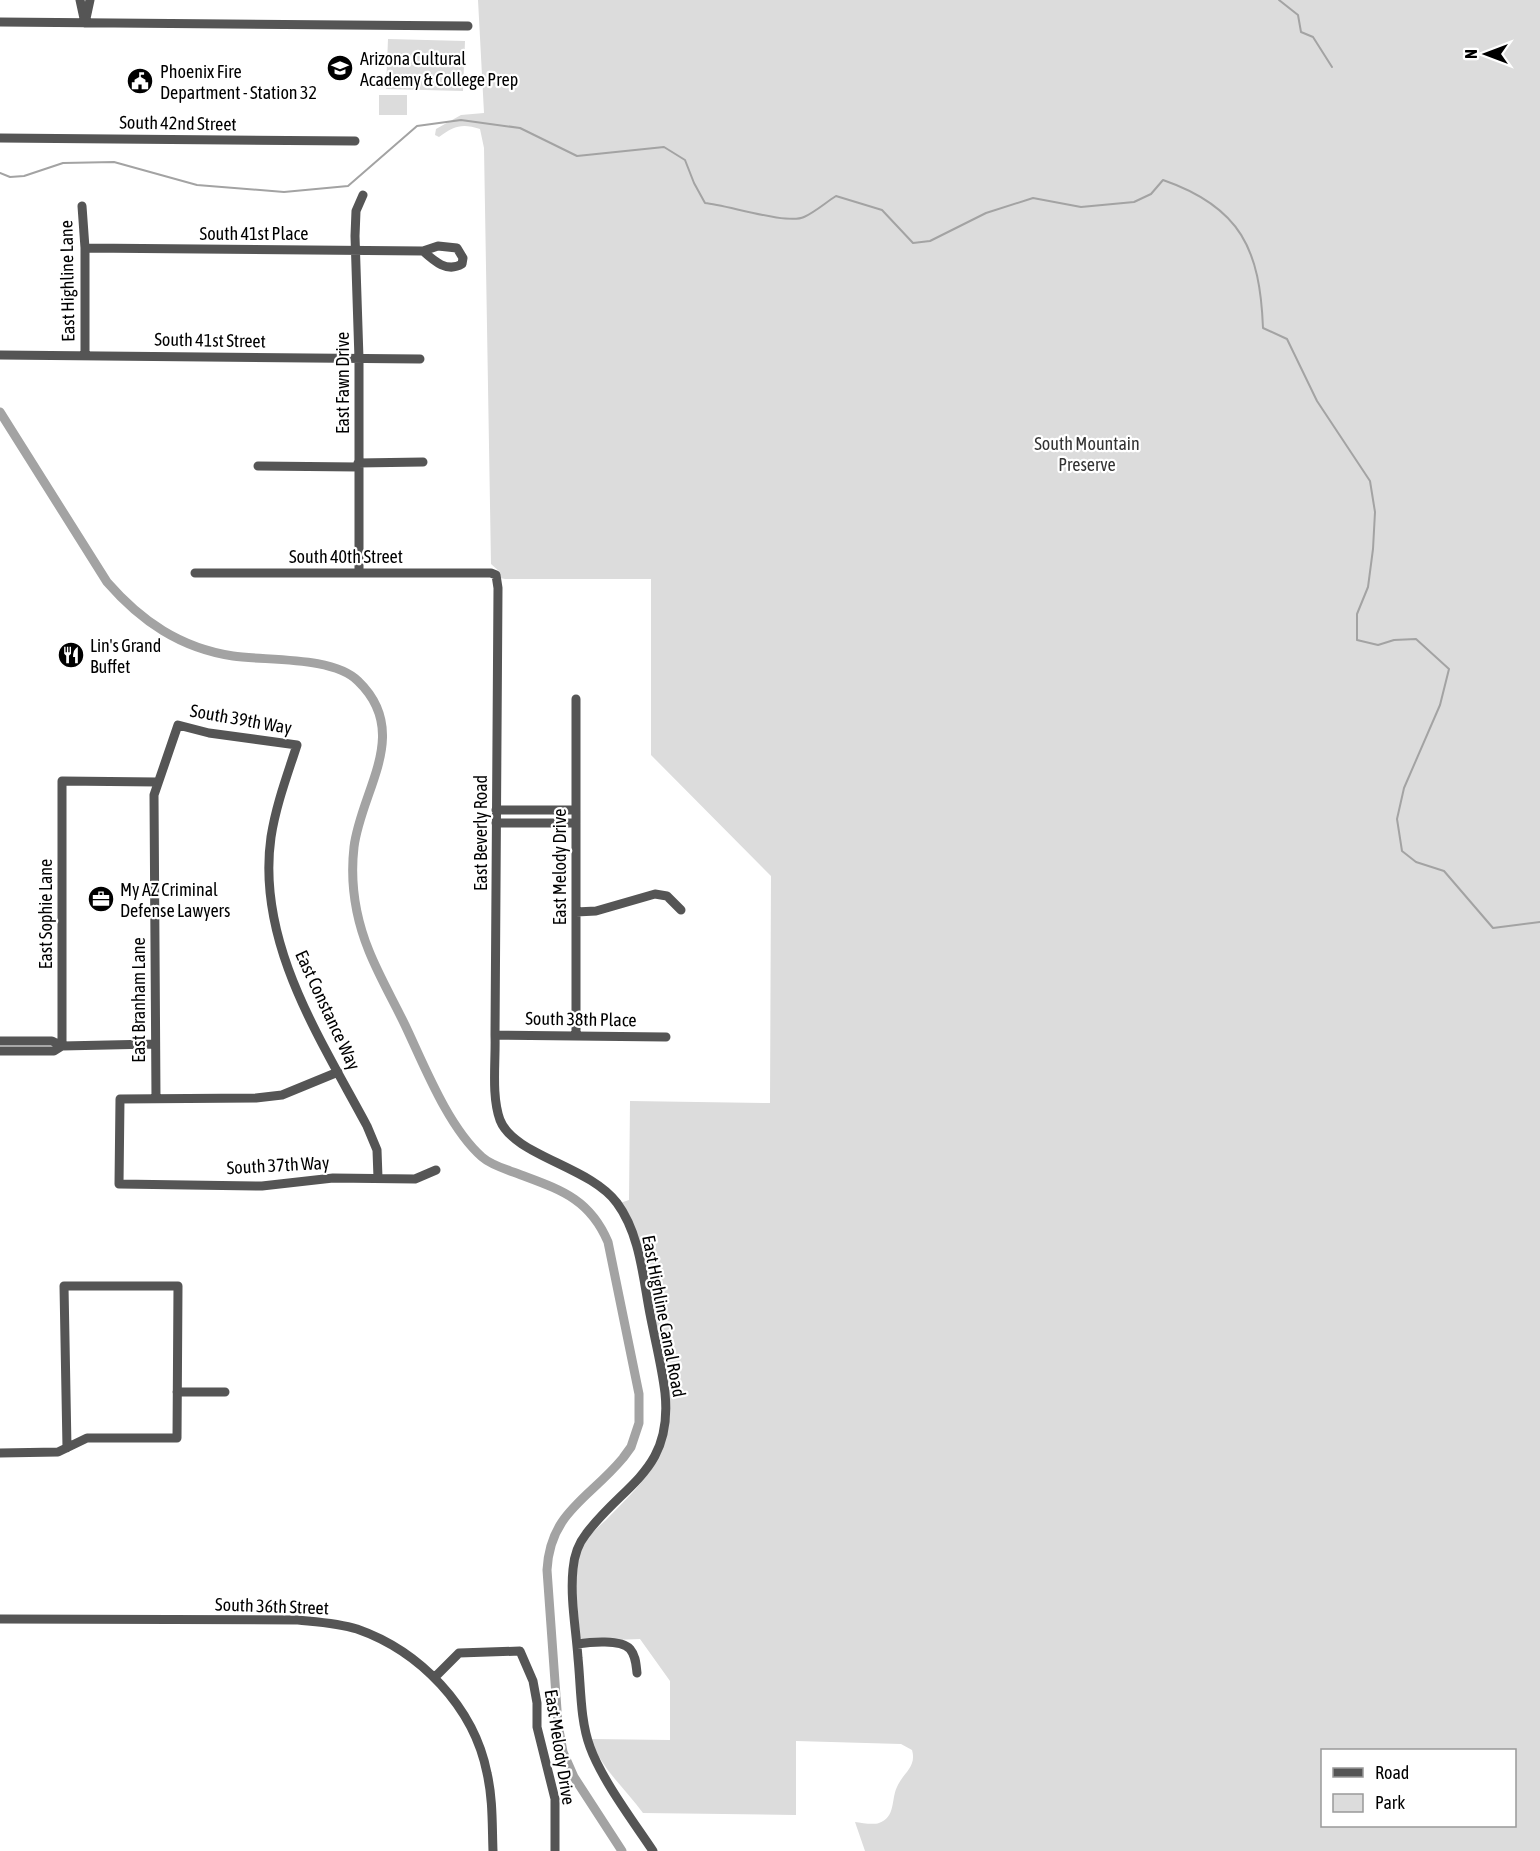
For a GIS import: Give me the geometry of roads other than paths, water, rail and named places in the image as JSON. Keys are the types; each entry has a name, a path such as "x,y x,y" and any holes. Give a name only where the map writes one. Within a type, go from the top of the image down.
{"street":[{"path":"80,0 80,10 85,23"},
{"path":"85,23 90,0"},
{"path":"0,22 468,26"},
{"name":"South 42nd Street","path":"0,138 355,141"},
{"name":"East Fawn Drive","path":"359,573 356,211 363,195"},
{"name":"East Highline Lane","path":"82,206 85,248 85,354"},
{"name":"South 41st Place","path":"85,248 423,251"},
{"name":"South 41st Street","path":"0,355 85,354 420,359"},
{"path":"258,466 423,462"},
{"name":"South 40th Street","path":"195,573 496,575"},
{"name":"East Beverly Road","path":"496,575 498,588 496,1091"},
{"name":"East Melody Drive","path":"576,699 576,1035"},
{"name":"South 39th Way","path":"178,725 209,733 297,746"},
{"name":"East Branham Lane","path":"156,1098 154,795 178,725"},
{"name":"East Constance Way","path":"297,746 279,796 271,839 269,881 277,936 295,987 377,1150 378,1178"},
{"name":"East Sophie Lane","path":"62,1046 62,781 157,782"},
{"path":"496,810 576,810"},
{"path":"496,823 576,823"},
{"path":"576,912 596,910 655,894 667,896 681,910"},
{"name":"South 38th Place","path":"495,1035 666,1037"},
{"path":"0,1041 27,1046"},
{"path":"0,1051 52,1041 62,1046 154,1044"},
{"path":"156,1098 256,1098 282,1095 338,1072"},
{"name":"East Highline Canal Road","path":"496,1091 500,1119 514,1139 588,1176 616,1202 628,1221 641,1270 665,1394 662,1434 651,1462 641,1477 586,1534 578,1546 573,1571 582,1707 590,1746 653,1851"},
{"name":"South 37th Way","path":"156,1098 120,1099 119,1184 262,1186 333,1178 415,1179 436,1170"},
{"path":"0,1453 58,1452 67,1448 87,1438 177,1438 178,1286 64,1286 67,1448"},
{"path":"177,1392 225,1392"},
{"name":"South 36th Street","path":"0,1619 298,1620 333,1623 381,1640 435,1677"},
{"path":"577,1644 622,1645 630,1648 635,1659 637,1673"},
{"name":"East Melody Drive","path":"435,1677 459,1653 520,1651 532,1681 537,1703 537,1727 555,1799 555,1851"},
{"path":"435,1677 456,1703 476,1735 487,1771 492,1805 493,1851"}],"waterway":[{"path":"1279,0 1298,15 1301,32 1313,37 1332,67"},
{"path":"0,173 10,177 24,176 63,163 114,162 197,185 284,192 348,186 417,126 461,120 520,128 577,156 664,147 685,160 705,203 771,217 796,219 808,215 836,196 882,210 913,243 930,241 986,213 1033,198 1081,207 1134,202 1151,194 1163,180 1190,191 1228,218 1241,235 1251,254 1257,276 1263,328 1287,339 1317,401 1370,481 1375,512 1373,549 1368,587 1357,614 1357,640 1378,645 1394,640 1416,639 1449,669 1440,705 1404,788 1397,819 1402,851 1416,862 1444,871 1493,928 1540,922"},
{"path":"0,412 107,582 148,620 179,639 214,652 233,656 316,663 333,667 358,681 374,701 381,721 382,741 379,762 358,826 353,860 357,913 373,960 438,1095 458,1129 470,1144 482,1157 494,1165 545,1184 571,1197 592,1214 608,1242 639,1394 639,1423 631,1447 623,1458 563,1520 555,1534 547,1570 558,1724 563,1752 574,1777 622,1851"}],"place":[{"name":"Arizona Cultural Academy & College Prep","path":"340,68"},
{"name":"Phoenix Fire Department - Station 32","path":"140,81"},
{"name":"Lin's Grand Buffet","path":"71,655"},
{"name":"My AZ Criminal Defense Lawyers","path":"101,899"}],"park label":[{"name":"South Mountain Preserve","path":"1087,453"}]}
